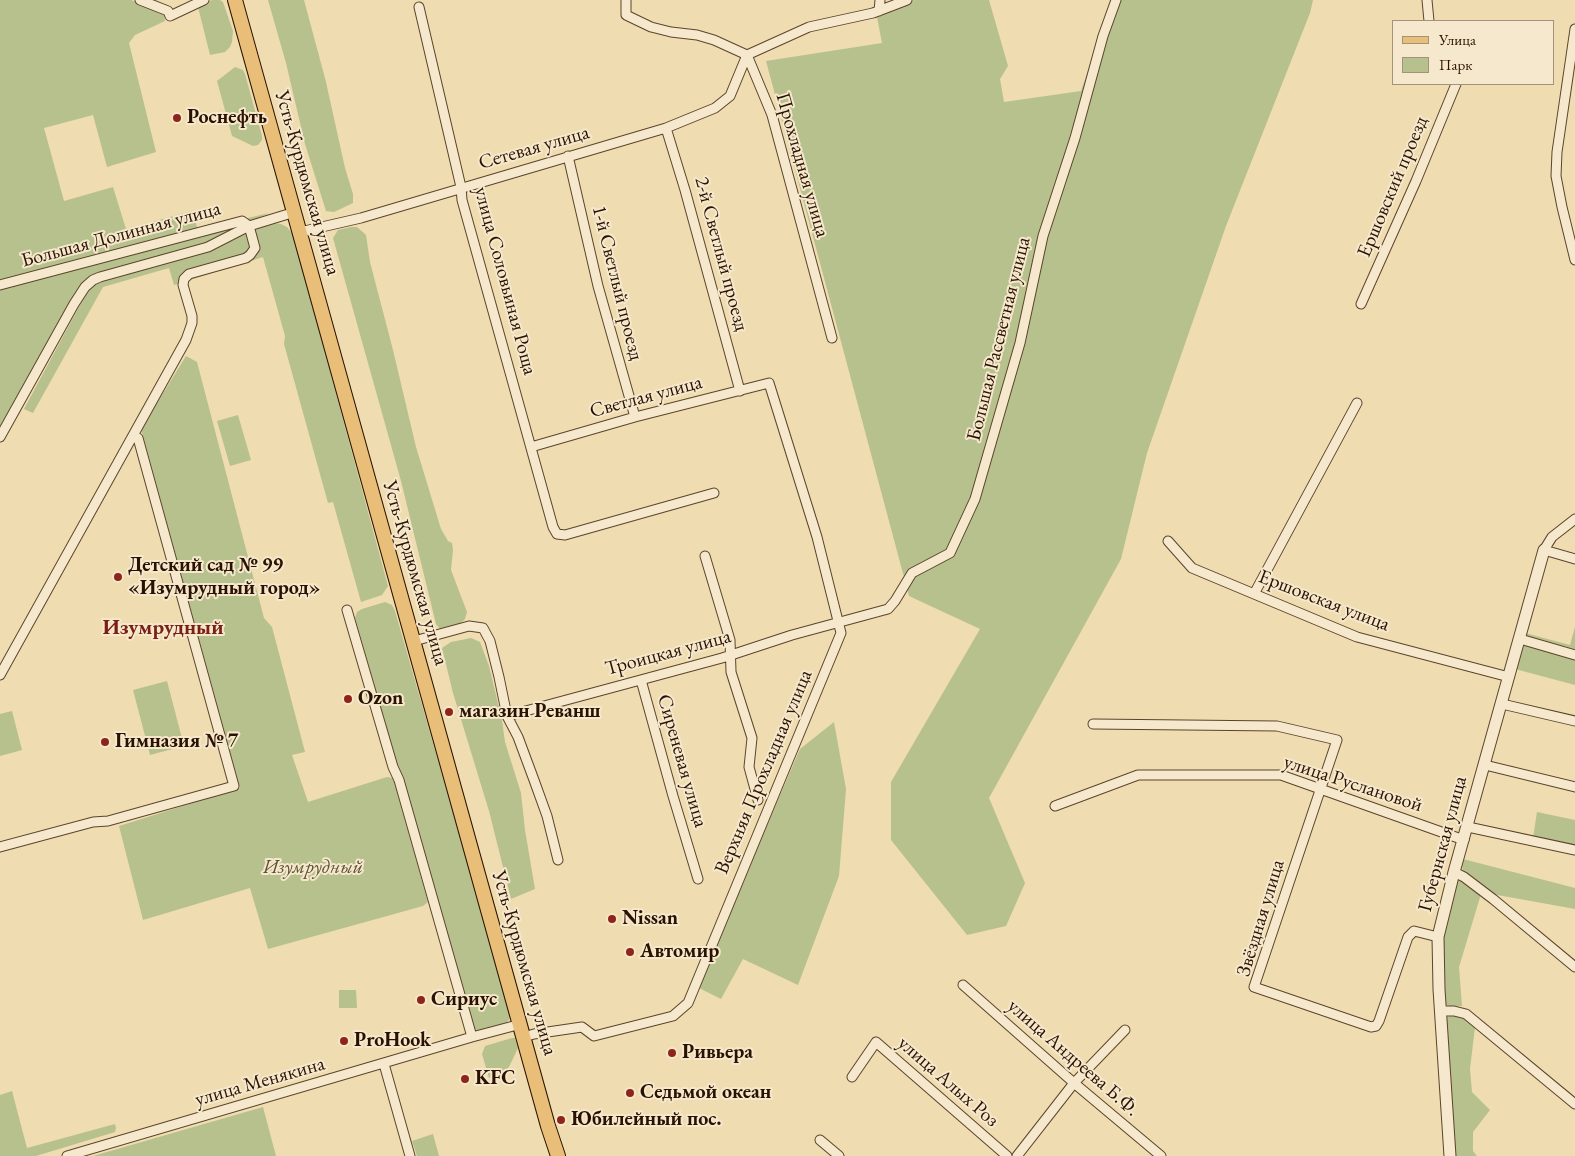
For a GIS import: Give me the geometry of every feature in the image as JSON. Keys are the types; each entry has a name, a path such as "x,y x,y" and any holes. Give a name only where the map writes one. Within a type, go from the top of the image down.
{"main road":[{"name":"Усть-Курдюмская улица","path":"235,0 548,1126 558,1156"}],"street":[{"path":"140,0 168,11 170,16 204,0"},
{"path":"626,0 626,15 651,27 714,40 747,56 808,27 879,11 907,0"},
{"path":"879,11 880,0"},
{"name":"Большая Рассветная улица","path":"838,622 888,609 912,573 950,552 967,516 974,500 1020,343 1043,236 1075,138 1103,36 1116,0"},
{"path":"1427,0 1429,20"},
{"name":"улица Соловьиная Роща","path":"419,7 461,187 462,200 553,527 557,534 565,535 714,493"},
{"path":"1575,29 1557,152 1556,176 1575,260"},
{"name":"Сетевая улица","path":"300,232 361,218 666,128 716,108 730,96 747,56"},
{"name":"Прохладная улица","path":"747,56 772,115 832,338"},
{"name":"Ершовский проезд","path":"1361,304 1416,181 1456,85"},
{"name":"2-й Светлый проезд","path":"666,128 740,391"},
{"name":"1-й Светлый проезд","path":"568,156 598,286 635,417"},
{"name":"Большая Долинная улица","path":"0,437 74,304 85,287 93,280 208,247 249,226 294,212"},
{"name":"Большая Долинная улица","path":"0,285 242,221 249,226"},
{"path":"0,675 190,331 192,316 183,286 184,279 189,274 246,258 250,255 255,248 249,226"},
{"name":"Верхняя Прохладная улица","path":"522,1031 582,1027 594,1036 673,1016 688,1003 841,633 817,537 769,383"},
{"name":"Светлая улица","path":"531,447 635,417 769,383"},
{"path":"1254,594 1357,403"},
{"path":"0,848 94,822 108,821 234,786 138,438 133,436"},
{"path":"1575,520 1552,537 1544,550 1575,559"},
{"name":"Ершовская улица","path":"1168,541 1192,568 1357,637 1509,677"},
{"name":"Губернская улица","path":"1450,1156 1440,1011 1438,937 1454,872 1544,550"},
{"path":"705,556 730,640 731,672 752,738 749,767 758,800"},
{"path":"347,610 393,767 399,780 472,1037"},
{"name":"Троицкая улица","path":"507,716 730,655 838,622"},
{"path":"414,640 469,626 484,628 495,659 507,716 518,737 547,816 558,860"},
{"path":"1520,639 1575,655"},
{"name":"Сиреневая улица","path":"641,680 698,879"},
{"path":"1502,704 1575,721"},
{"path":"1093,724 1277,726 1337,740 1321,789"},
{"path":"1484,765 1575,787"},
{"name":"улица Руслановой","path":"1055,806 1138,775 1281,775 1464,840"},
{"name":"Звёздная улица","path":"1321,789 1254,987 1371,1027 1376,1026 1408,937 1414,931 1438,937"},
{"path":"1468,827 1575,850"},
{"path":"1454,872 1464,877 1575,967"},
{"name":"улица Андреева Б.Ф.","path":"963,985 1074,1083 1161,1156"},
{"path":"1440,1011 1454,1011 1466,1014 1575,1104"},
{"path":"1017,1156 1074,1083 1125,1030"},
{"name":"улица Менякина","path":"67,1156 472,1037 522,1031"},
{"name":"улица Алых Роз","path":"852,1077 876,1042 1007,1156"},
{"path":"384,1064 410,1156"},
{"path":"820,1140 839,1156"}],"green space":[{"path":"0,0 131,0 157,9 164,15 165,21 135,35 129,43 156,152 107,167 93,115 44,128 64,201 113,187 126,229 192,211 198,230 269,213 205,244 91,278 0,432"},
{"path":"212,0 223,2 233,31 230,47 225,52 210,55 198,7"},
{"path":"268,0 304,0 353,194 353,203 334,212 326,211 305,144 286,63"},
{"path":"914,0 989,0 1008,66 1000,79 1004,102 1081,91 1112,0 1313,0 1310,13 1226,226 1147,453 1121,559 989,798 1025,883 1006,926 967,935 891,840 891,782 980,629 909,596 766,61 882,43 877,17"},
{"path":"235,67 243,70 245,74 262,136 262,140 258,145 253,146 232,136 217,81"},
{"path":"272,223 287,227 293,234 388,586 382,595 361,602 333,502 328,503 284,344 285,336 263,257 174,285 169,268 103,287 33,413 24,409 88,290 95,284 209,250 256,228"},
{"path":"357,227 366,235 370,262 416,447 441,529 448,541 452,543 451,570 467,612 465,619 460,624 440,629 436,624 401,481 333,238 338,230"},
{"path":"186,356 197,362 264,618 272,627 305,752 292,755 308,802 387,777 393,778 428,902 423,906 268,949 250,888 143,920 119,826 240,788 141,429"},
{"path":"238,415 251,460 230,466 217,421"},
{"path":"385,602 392,605 395,611 511,1014 506,1023 478,1032 473,1028 355,618 357,612 362,609"},
{"path":"1575,627 1575,685 1515,669 1525,633 1570,645"},
{"path":"471,638 480,642 489,666 502,720 505,742 521,793 535,889 511,899 489,811 453,693 442,648 451,642"},
{"path":"167,681 184,746 150,755 133,690"},
{"path":"12,711 22,750 0,756 0,714"},
{"path":"834,722 846,789 839,876 798,985 743,959 721,999 697,987 800,749"},
{"path":"1537,812 1575,820 1575,847 1533,838"},
{"path":"1463,859 1575,888 1575,909 1492,894 1463,871"},
{"path":"1465,880 1481,894 1459,967 1462,1006 1448,1006 1444,1002 1443,938 1456,882"},
{"path":"339,990 356,990 357,1008 339,1008"},
{"path":"1454,1014 1465,1018 1475,1027 1470,1069 1472,1092 1490,1110 1473,1132 1473,1151 1477,1156 1455,1156 1446,1018"},
{"path":"515,1038 518,1048 507,1071 489,1078 482,1054 485,1046"},
{"path":"12,1091 27,1148 115,1124 115,1132 36,1156 0,1156 0,1095"},
{"path":"263,1107 276,1156 93,1156"},
{"path":"433,1134 439,1156 417,1156 412,1141"}],"place":[{"name":"Роснефть","path":"177,118"},
{"name":"Детский сад № 99 «Изумрудный город»","path":"118,577"},
{"name":"Ozon","path":"348,699"},
{"name":"магазин Реванш","path":"449,712"},
{"name":"Гимназия № 7","path":"105,742"},
{"name":"Nissan","path":"612,919"},
{"name":"Автомир","path":"630,952"},
{"name":"Сириус","path":"421,1000"},
{"name":"ProHook","path":"344,1041"},
{"name":"Ривьера","path":"672,1053"},
{"name":"KFC","path":"465,1079"},
{"name":"Седьмой океан","path":"630,1093"},
{"name":"Юбилейный пос.","path":"561,1120"}],"district":[{"name":"Изумрудный","path":"163,628"}]}
